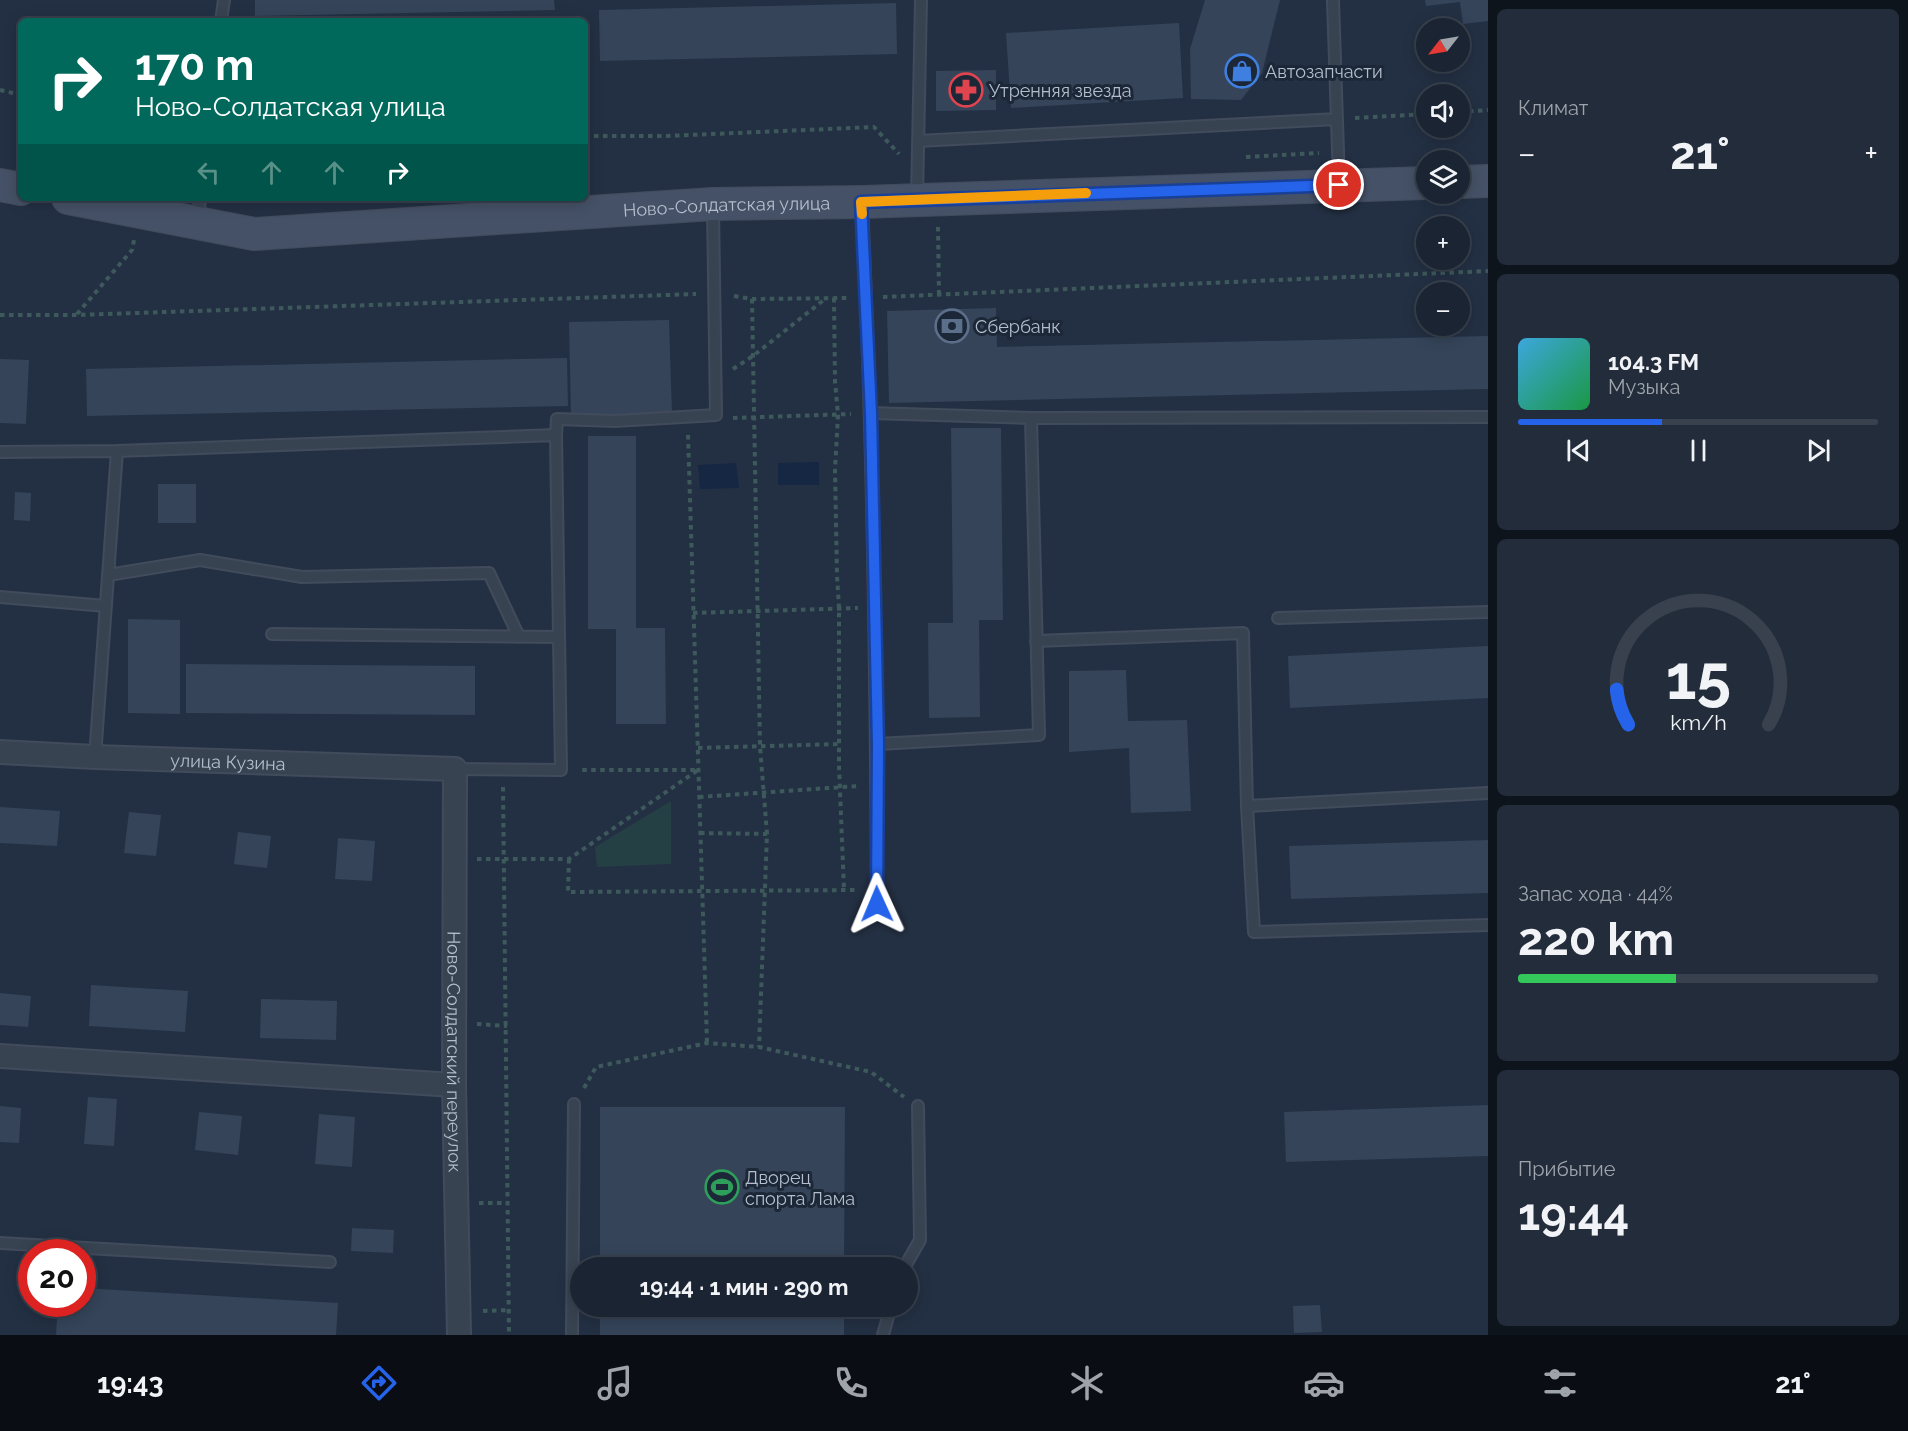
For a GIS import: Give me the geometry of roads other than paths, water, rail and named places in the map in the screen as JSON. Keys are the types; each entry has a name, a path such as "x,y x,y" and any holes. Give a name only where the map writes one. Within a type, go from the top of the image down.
{"main road":[{"path":"1470,182 1488,181"},
{"name":"Ново-Солдатская улица","path":"84,201 142,212 199,210 254,234 712,204 861,202 1416,183"},
{"path":"0,185 18,188"}],"street":[{"name":"улица Кузина","path":"0,752 455,769"},
{"name":"Ново-Солдатский переулок","path":"455,769 454,1085 459,1335"},
{"path":"0,1056 454,1085"}],"lane":[{"path":"221,18 224,0"},
{"path":"921,0 918,141 927,199"},
{"path":"1333,0 1339,185"},
{"path":"918,141 1337,119"},
{"path":"861,202 871,413 878,744 877,904"},
{"path":"455,769 561,770 557,419 615,421 716,416 712,204"},
{"path":"871,413 1031,418 1488,417"},
{"path":"878,744 1039,735 1031,418"},
{"path":"0,452 117,451 556,435"},
{"path":"96,757 117,451"},
{"path":"108,576 200,560 302,577 489,573 519,637"},
{"path":"0,597 106,606"},
{"path":"1278,618 1488,612"},
{"path":"1036,641 1243,633 1246,806 1254,932 1488,925"},
{"path":"272,634 560,637"},
{"path":"1246,806 1488,793"},
{"path":"572,1335 574,1104"},
{"path":"910,1257 920,1240 918,1106"},
{"path":"0,1243 330,1262"},
{"path":"883,1335 888,1317"}],"water":[{"path":"819,462 819,485 778,485 778,463"},
{"path":"736,463 739,488 700,489 698,465"}],"place":[{"name":"Автозапчасти","path":"1242,71"},
{"name":"Утренняя звезда","path":"966,90"},
{"name":"Сбербанк","path":"952,326"},
{"name":"Дворец спорта Лама","path":"722,1187"}]}
